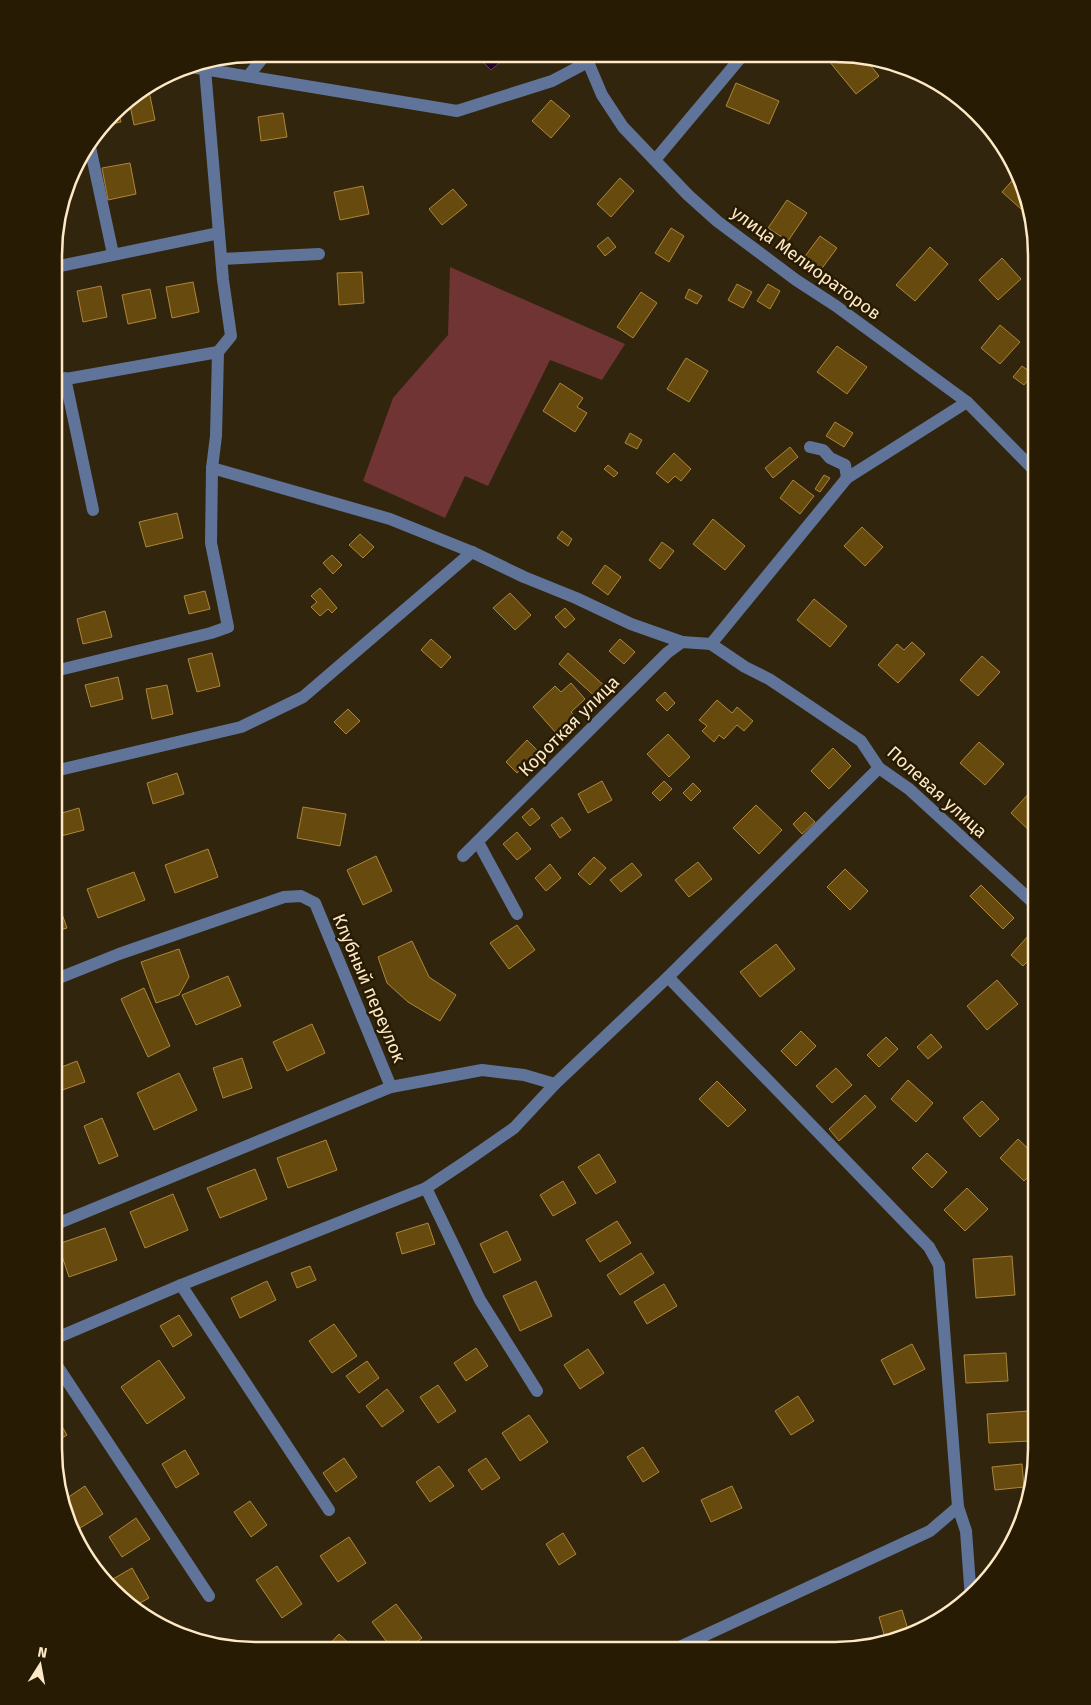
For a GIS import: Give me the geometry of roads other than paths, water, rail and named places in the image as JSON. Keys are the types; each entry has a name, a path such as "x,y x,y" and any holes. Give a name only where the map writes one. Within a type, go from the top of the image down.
{"street":[{"path":"248,75 259,62"},
{"path":"206,69 456,111 552,81 582,62"},
{"name":"улица Мелиораторов","path":"590,62 602,95 623,127 688,195 717,221 967,402 1028,464"},
{"path":"655,160 737,62"},
{"path":"62,669 211,634 228,627 211,543 212,468 216,436 218,352 231,336 223,280 205,69"},
{"path":"91,154 113,254"},
{"path":"62,265 219,233"},
{"path":"222,260 319,254"},
{"path":"62,380 218,352"},
{"path":"62,388 93,510"},
{"path":"212,468 390,519 472,552 631,624 682,642 710,644 847,478 967,402"},
{"path":"810,447 823,450 830,458 845,465 847,478"},
{"path":"62,769 241,727 303,697 472,552"},
{"name":"Короткая улица","path":"463,856 667,653 682,642"},
{"name":"Полевая улица","path":"710,644 745,667 769,679 860,741 879,768 909,789 1028,898"},
{"path":"62,1336 181,1285 426,1188 514,1128 555,1084 668,977 879,768"},
{"path":"478,842 517,914"},
{"name":"Клубный переулок","path":"62,977 119,954 284,897 301,896 315,903 391,1086"},
{"path":"668,977 929,1247 939,1265 958,1507 966,1531 969,1589"},
{"path":"62,1222 391,1086 482,1070 524,1075 555,1084"},
{"path":"426,1188 480,1300 537,1391"},
{"path":"181,1285 329,1510"},
{"path":"62,1373 209,1596"},
{"path":"690,1642 930,1531 958,1507"}]}
